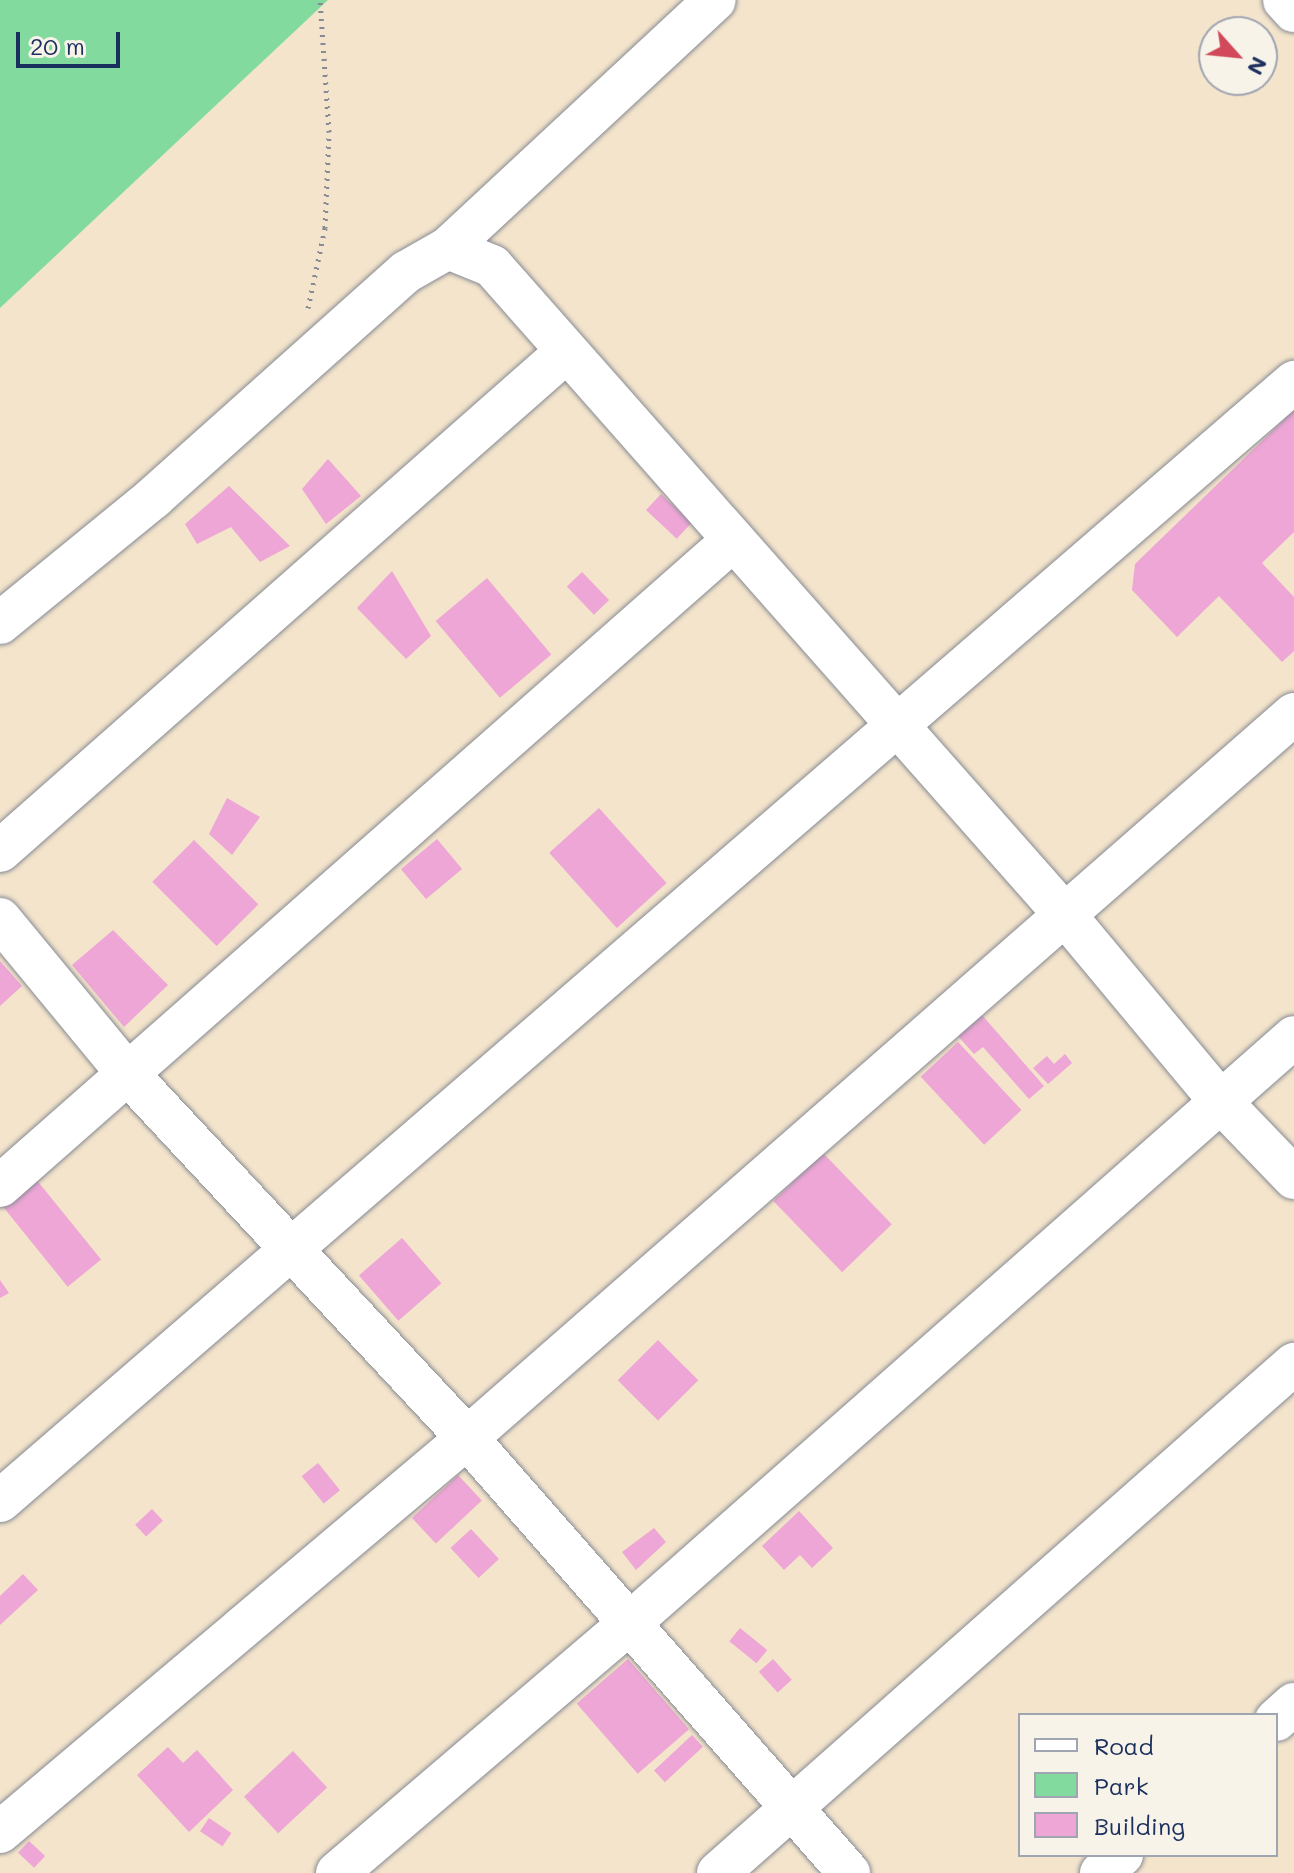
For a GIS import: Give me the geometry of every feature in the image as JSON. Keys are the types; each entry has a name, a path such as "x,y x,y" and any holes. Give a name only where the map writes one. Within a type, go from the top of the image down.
{"street":[{"path":"0,623 153,498 406,272 448,248 715,0"},
{"path":"1284,0 1294,11"},
{"path":"448,248 492,266 895,728 1065,915 1220,1101 1294,1178"},
{"path":"0,851 566,352"},
{"path":"0,1501 1294,382"},
{"path":"0,1186 732,541"},
{"path":"0,1832 467,1438 1294,714"},
{"path":"0,919 127,1073 292,1246 467,1438 849,1873"},
{"path":"337,1873 631,1622 1294,1037"},
{"path":"718,1873 1294,1364"},
{"path":"1278,1718 1294,1704"},
{"path":"1101,1873 1120,1857"}],"path":[{"path":"309,359 308,303 325,228 328,164 320,0"}],"green space":[{"path":"0,0 328,0 0,308"}],"building":[{"path":"1294,410 1294,532 1262,563 1294,597 1294,651 1282,662 1219,596 1177,637 1132,590 1135,564"},
{"path":"328,459 361,496 326,524 302,489"},
{"path":"229,486 290,546 260,562 231,527 197,544 185,524"},
{"path":"661,494 692,523 677,539 646,510"},
{"path":"392,571 431,636 406,659 357,608"},
{"path":"582,572 609,600 594,615 567,587"},
{"path":"487,578 551,655 500,698 436,621"},
{"path":"227,798 260,817 232,855 209,834"},
{"path":"599,808 667,883 617,928 549,853"},
{"path":"437,839 462,869 426,899 401,869"},
{"path":"194,840 258,904 217,946 152,882"},
{"path":"113,930 168,985 124,1027 72,965"},
{"path":"0,961 22,986 0,1006"},
{"path":"981,1014 1044,1086 1029,1099 983,1047 974,1054 957,1035"},
{"path":"958,1042 1021,1110 984,1145 921,1077"},
{"path":"1065,1054 1072,1063 1048,1084 1033,1068 1047,1056 1054,1064"},
{"path":"823,1153 892,1224 842,1272 773,1201"},
{"path":"35,1178 101,1260 68,1287 2,1205"},
{"path":"402,1238 441,1283 398,1321 359,1275"},
{"path":"0,1280 9,1293 0,1298"},
{"path":"658,1340 698,1380 658,1421 618,1380"},
{"path":"318,1463 340,1490 324,1503 302,1476"},
{"path":"458,1475 482,1501 436,1544 412,1518"},
{"path":"152,1509 163,1521 146,1536 135,1525"},
{"path":"799,1511 833,1548 812,1568 800,1555 784,1570 762,1546"},
{"path":"654,1528 666,1542 636,1570 622,1552"},
{"path":"471,1529 499,1559 478,1578 451,1548"},
{"path":"23,1574 38,1590 0,1625 0,1596"},
{"path":"740,1628 767,1650 757,1663 729,1641"},
{"path":"628,1659 689,1729 638,1774 577,1704"},
{"path":"773,1659 792,1680 778,1693 759,1672"},
{"path":"692,1735 703,1747 665,1782 654,1770"},
{"path":"168,1747 183,1763 197,1750 233,1790 189,1832 137,1775"},
{"path":"293,1751 327,1788 278,1833 244,1797"},
{"path":"209,1818 231,1833 222,1846 200,1831"},
{"path":"29,1841 45,1856 34,1868 18,1853"}]}
